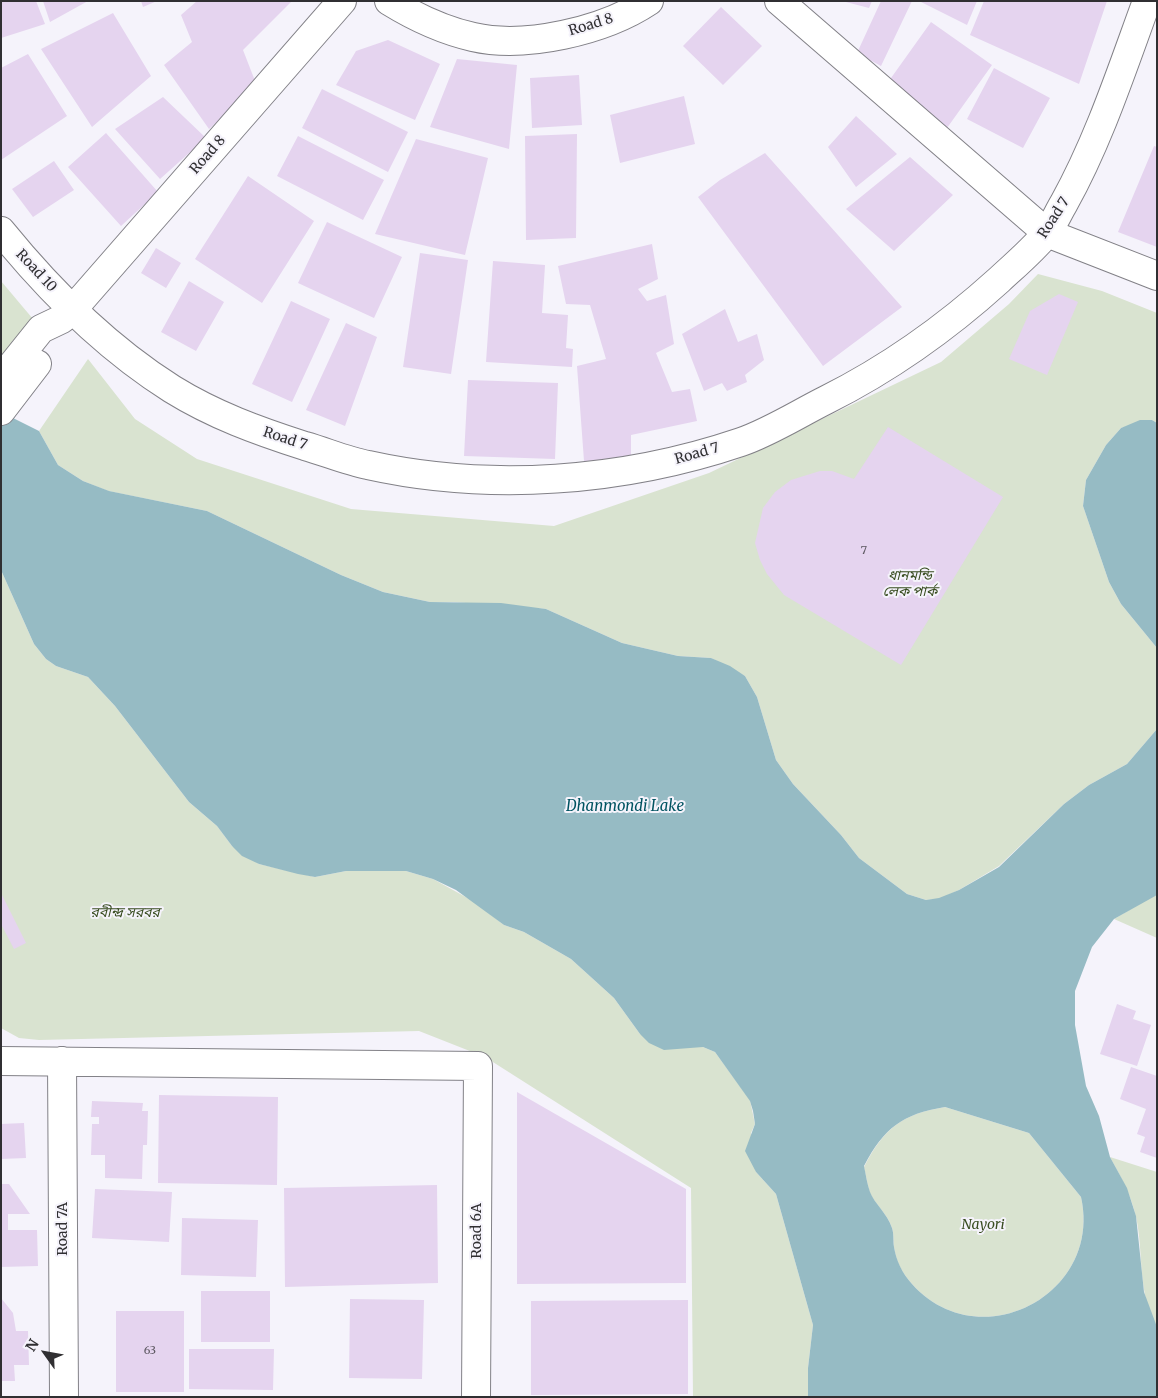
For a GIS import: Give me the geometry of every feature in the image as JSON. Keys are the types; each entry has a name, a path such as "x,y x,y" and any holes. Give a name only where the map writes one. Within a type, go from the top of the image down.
{"street":[{"name":"Road 8","path":"57,325 342,1"},
{"name":"Road 8","path":"388,1 438,27 474,37 519,40 596,26 634,11 649,1"},
{"path":"779,1 1047,233 1157,276"},
{"name":"Road 7","path":"57,325 122,352 170,388 213,412 255,430 367,465 458,479 551,479 639,469 745,440 864,381 914,349 964,311 1047,233 1080,174 1147,1"},
{"name":"Road 10","path":"1,231 23,258 57,325"},
{"path":"1,379 57,325"},
{"path":"1,411 57,325"},
{"path":"1,1060 62,1061"},
{"name":"Road 6A","path":"62,1061 478,1066 476,1397"},
{"name":"Road 7A","path":"62,1061 64,1397"}],"green space":[{"name":"ধানমন্ডি লেক পার্ক","path":"1038,274 1102,291 1157,313 1157,423 1152,420 1121,428 1106,445 1086,480 1083,506 1109,582 1121,604 1157,648 1157,729 1127,764 1089,785 1064,804 999,866 959,890 939,899 926,900 907,894 859,858 841,835 793,784 776,760 757,697 745,676 711,658 678,656 622,643 546,609 430,602 383,592 341,575 207,511 108,491 83,481 58,465 39,431 88,359 135,419 197,459 351,509 554,526 709,473 941,362 1009,304"},
{"path":"1,281 33,319 1,370"},
{"name":"রবীন্দ্র সরবর","path":"1,570 34,644 46,659 56,666 88,677 115,706 189,802 217,826 232,846 259,864 315,877 346,871 406,871 433,879 473,901 504,925 524,932 571,959 614,998 640,1034 684,1047 703,1047 715,1052 750,1100 755,1124 751,1133 756,1172 776,1194 813,1325 808,1368 808,1397 693,1397 691,1188 485,1057 419,1031 39,1040 19,1038 1,1028"},
{"path":"1157,895 1157,938 1114,919 1153,896"},
{"name":"Nayori","path":"945,1107 1029,1133 1081,1197 1083,1232 1073,1262 1055,1287 1030,1305 1001,1315 970,1316 939,1306 912,1284 898,1262 892,1228 870,1193 864,1167 879,1142 896,1125 917,1114"},
{"path":"1110,1157 1157,1172 1157,1327 1146,1301 1134,1209"}],"water":[{"name":"Dhanmondi Lake","path":"1,412 39,431 58,465 83,481 109,491 207,511 341,575 383,592 430,602 501,603 546,609 622,643 678,656 711,658 730,666 745,676 757,697 776,760 793,784 841,835 859,858 907,894 926,900 939,898 959,890 999,867 1064,804 1089,785 1127,764 1157,729 1157,895 1114,919 1092,947 1075,991 1075,1025 1086,1086 1099,1116 1110,1157 1127,1188 1136,1216 1144,1292 1157,1327 1157,1397 808,1397 808,1368 813,1325 776,1194 756,1172 745,1151 755,1124 750,1101 715,1052 703,1047 664,1050 649,1043 640,1034 614,998 571,959 524,932 504,925 456,890 433,879 406,871 346,871 315,877 259,864 242,856 217,826 189,802 115,706 88,677 56,666 46,659 34,644 1,570","holes":["945,1107 1029,1133 1081,1197 1083,1232 1073,1262 1055,1287 1030,1305 1001,1315 970,1316 939,1306 912,1284 902,1271 895,1252 892,1228 870,1192 864,1166 887,1132 906,1119 930,1110"]},
{"path":"1140,420 1152,420 1157,423 1157,648 1121,604 1109,582 1083,506 1086,480 1106,445 1121,428"}],"building":[{"path":"1,1 36,1 45,24 1,38"},
{"path":"43,1 88,1 50,22"},
{"path":"141,1 157,1 143,7"},
{"path":"197,1 291,2 243,50 257,86 209,129 164,65 192,42 181,15"},
{"path":"842,1 872,1 869,8"},
{"path":"881,1 912,1 881,66 857,53"},
{"path":"919,1 977,1 967,25"},
{"path":"984,1 1107,1 1079,84 970,35"},
{"path":"721,7 762,46 723,85 683,46"},
{"path":"113,13 151,76 92,127 41,49"},
{"path":"931,22 992,65 947,128 886,85"},
{"path":"388,40 440,64 415,120 336,85 356,51"},
{"path":"28,54 67,116 1,160 1,68"},
{"path":"457,59 517,65 509,149 430,127"},
{"path":"994,68 1050,98 1023,148 967,119"},
{"path":"579,75 582,125 532,128 530,78"},
{"path":"322,89 408,132 388,172 302,128"},
{"path":"684,96 695,144 620,163 610,115"},
{"path":"163,97 206,138 160,179 115,129"},
{"path":"856,116 897,154 856,187 828,147"},
{"path":"106,133 158,192 121,226 68,167"},
{"path":"577,134 576,238 526,240 525,136"},
{"path":"298,136 384,180 363,220 277,176"},
{"path":"416,139 488,158 465,255 375,234"},
{"path":"1154,146 1157,147 1157,247 1118,232"},
{"path":"765,153 902,307 823,366 698,197 720,180"},
{"path":"910,157 953,195 894,251 846,209"},
{"path":"54,161 74,190 33,217 12,189"},
{"path":"248,176 314,221 262,303 195,259"},
{"path":"327,222 402,257 374,318 298,283"},
{"path":"652,244 658,279 638,289 647,301 666,295 674,344 656,353 672,392 690,389 697,421 631,435 631,459 584,461 577,366 606,359 590,305 566,304 558,266"},
{"path":"156,248 181,263 166,288 141,273"},
{"path":"420,253 468,260 451,374 403,367"},
{"path":"493,261 545,265 542,313 568,315 566,348 573,349 572,367 486,362"},
{"path":"189,281 224,302 196,351 161,332"},
{"path":"1059,294 1078,302 1047,375 1009,359 1030,311"},
{"path":"291,301 330,319 292,402 252,384"},
{"path":"725,309 738,342 757,334 764,360 745,375 747,382 727,391 722,383 704,391 682,334"},
{"path":"346,323 377,337 345,426 306,410"},
{"path":"468,380 558,383 555,459 464,456"},
{"path":"888,427 1003,497 901,665 784,595 767,574 755,543 763,508 775,492 791,480 820,471 832,471 854,479"},
{"path":"1,893 26,943 14,949 1,924"},
{"path":"1117,1004 1136,1011 1133,1019 1151,1025 1137,1066 1100,1054"},
{"path":"1131,1067 1157,1076 1157,1158 1140,1152 1145,1137 1137,1134 1146,1109 1120,1099"},
{"path":"517,1092 686,1189 686,1283 517,1284"},
{"path":"159,1095 278,1097 277,1185 158,1183"},
{"path":"92,1101 143,1103 142,1111 148,1111 147,1145 143,1145 142,1179 105,1178 105,1155 91,1155 92,1124 99,1124 99,1117 91,1117"},
{"path":"24,1123 26,1158 1,1159 1,1124"},
{"path":"1,1184 9,1184 30,1214 8,1214 8,1230 37,1230 38,1266 1,1267"},
{"path":"437,1185 438,1283 285,1287 284,1188"},
{"path":"95,1189 172,1192 169,1242 92,1238"},
{"path":"182,1218 258,1220 256,1277 181,1275"},
{"path":"201,1291 270,1291 270,1342 201,1342"},
{"path":"1,1298 13,1313 16,1331 28,1331 29,1365 14,1365 15,1381 1,1381"},
{"path":"350,1299 424,1300 422,1379 349,1378"},
{"path":"688,1300 688,1394 531,1395 531,1301"},
{"path":"116,1311 184,1311 184,1392 116,1392"},
{"path":"189,1349 274,1349 273,1390 189,1389"}]}
